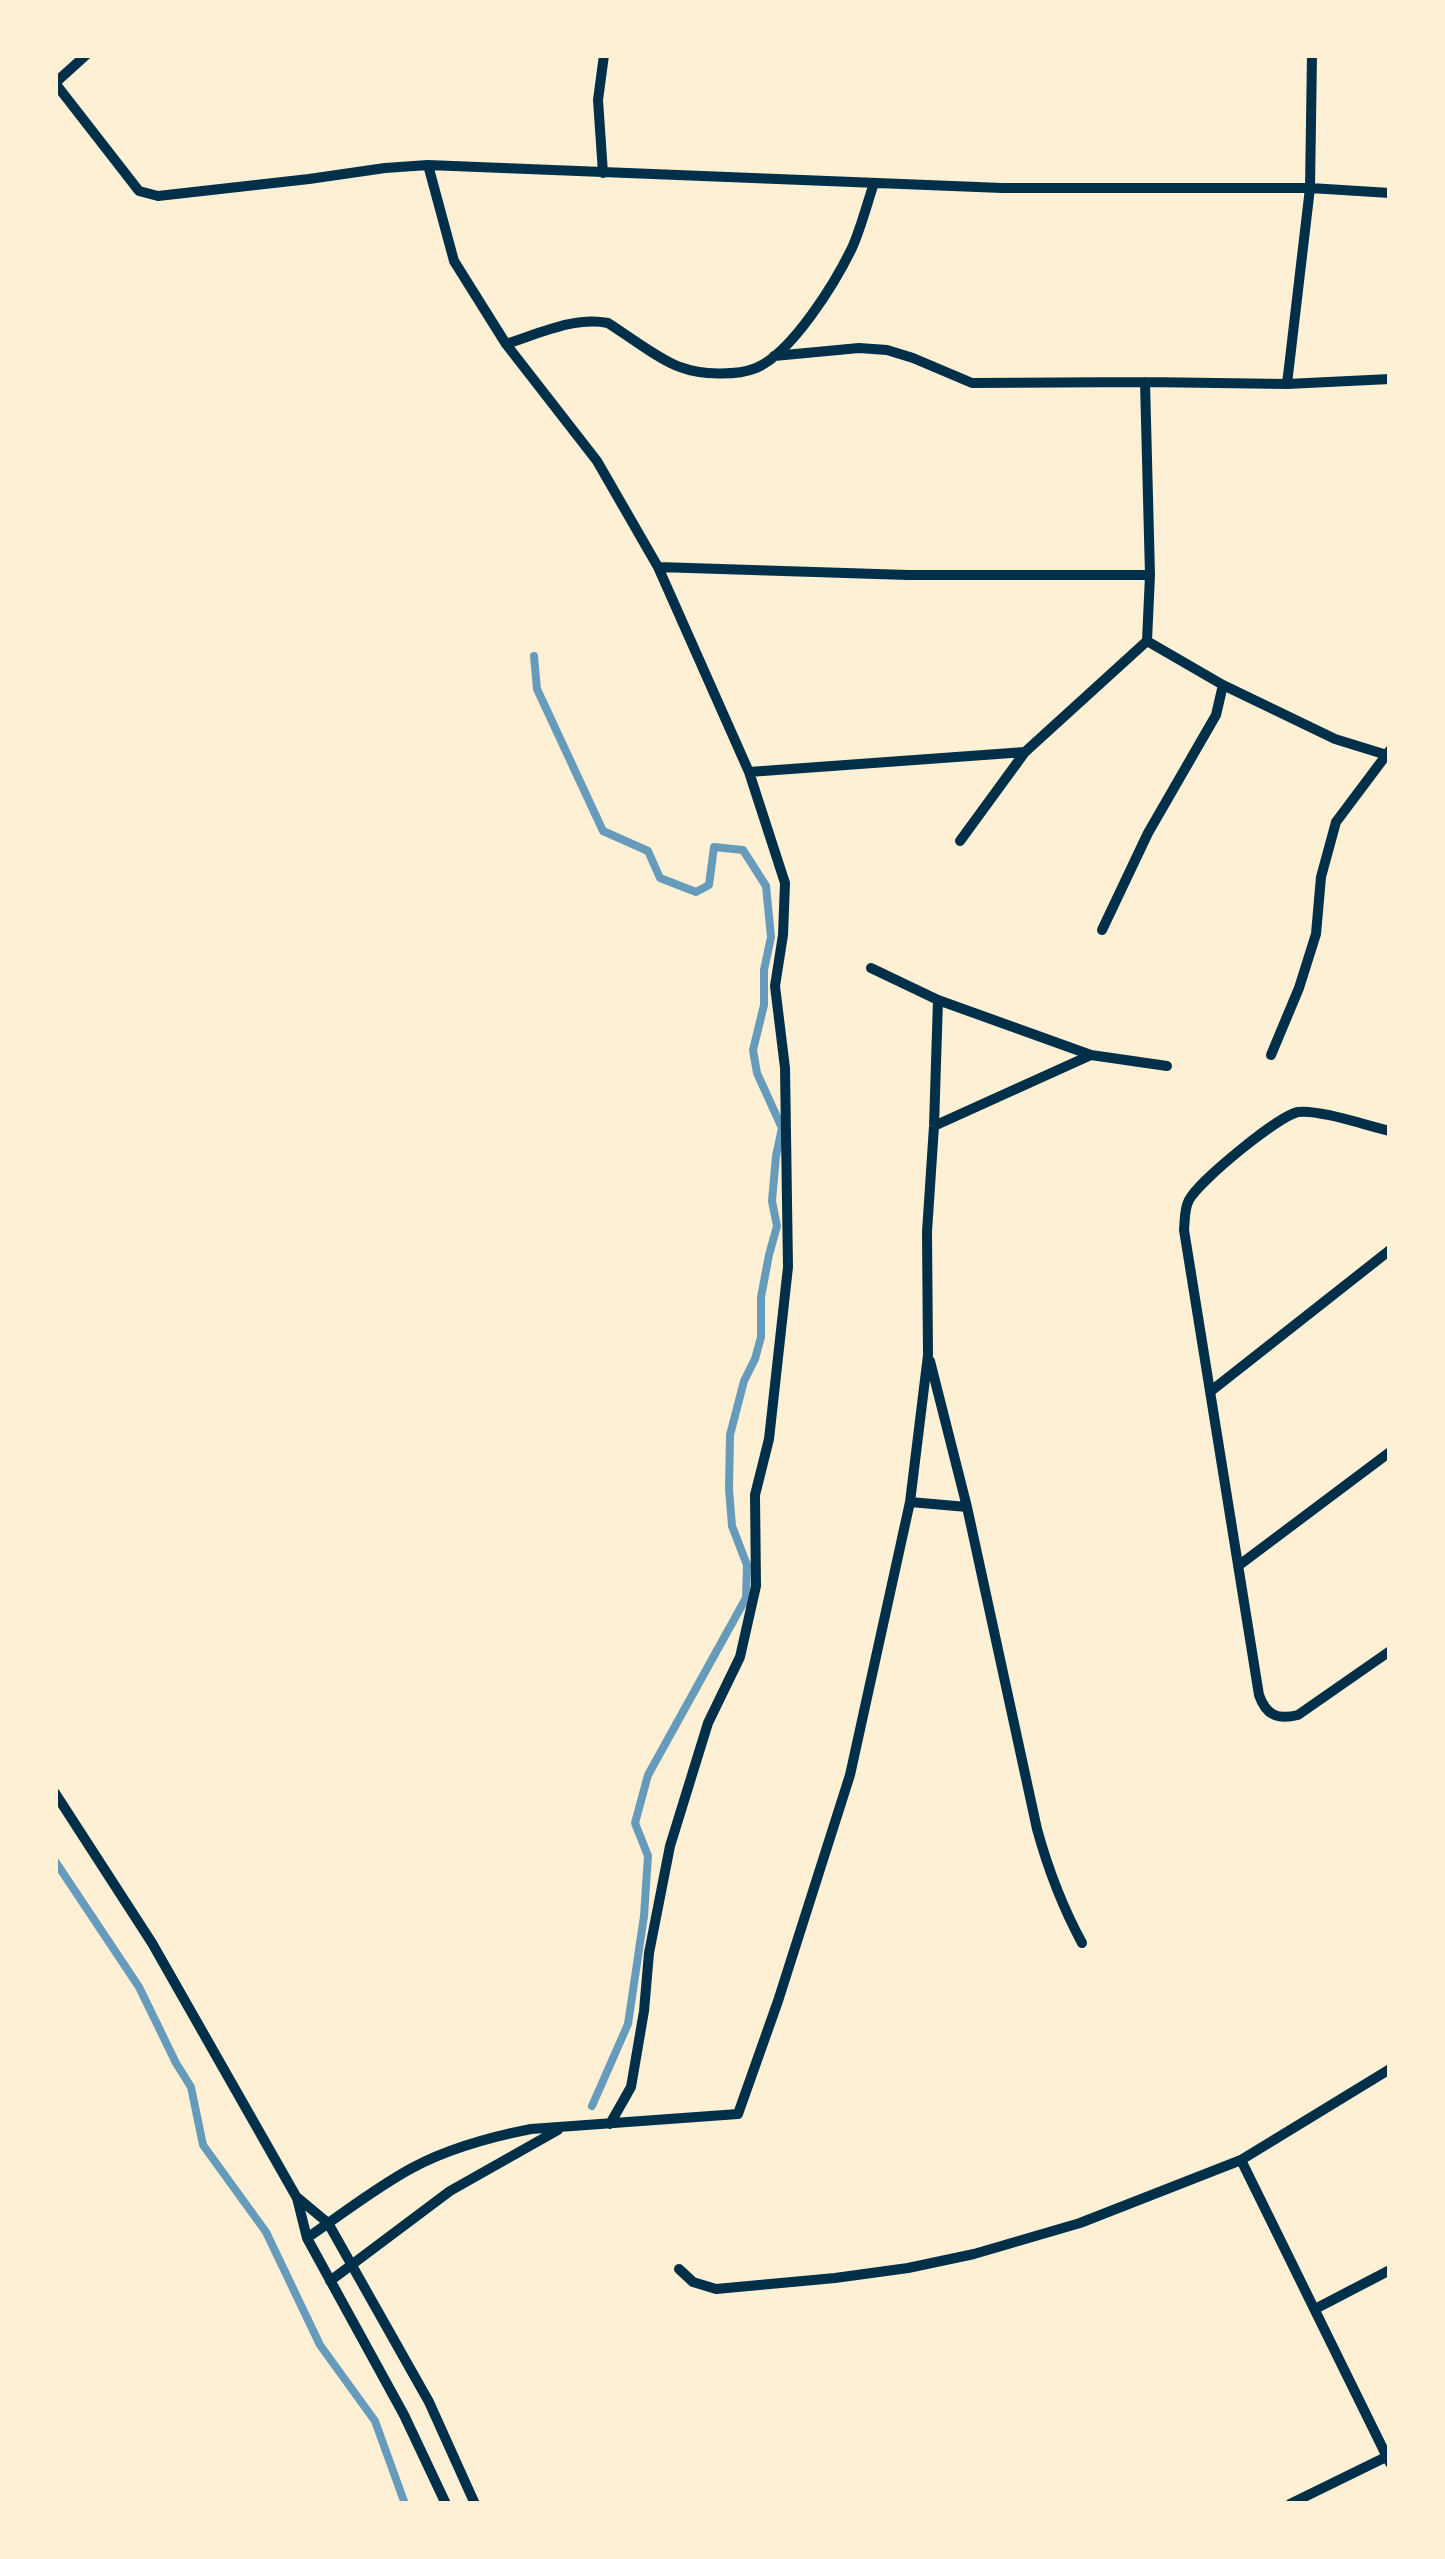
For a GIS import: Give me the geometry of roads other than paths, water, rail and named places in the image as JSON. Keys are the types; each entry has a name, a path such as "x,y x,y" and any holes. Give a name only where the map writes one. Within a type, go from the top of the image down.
{"street":[{"path":"86,55 55,83 139,191 151,195 428,165 1002,188 1310,188 1390,193"},
{"path":"603,173 598,100 604,55"},
{"path":"1287,384 1310,188 1312,55"},
{"path":"428,165 454,261 506,344 597,462 658,567 749,772 785,884 776,986 785,1068 788,1267 769,1439 755,1495 756,1586 740,1657 708,1723 670,1846 648,1953 632,2087 610,2124"},
{"path":"506,344 596,320 608,323 679,367 740,372 758,367 795,335 833,284 854,245 874,183"},
{"path":"774,356 859,348 887,350 972,383 1287,384 1390,379"},
{"path":"960,841 1025,752 1147,642 1150,574 1145,382"},
{"path":"658,567 908,575 1150,574"},
{"path":"1147,642 1223,685 1334,739 1389,754 1336,822 1320,878 1316,934 1271,1055"},
{"path":"1102,930 1148,833 1216,715 1223,685"},
{"path":"749,772 1025,752"},
{"path":"871,968 938,1000 1091,1055 1167,1066"},
{"path":"306,2238 412,2168 499,2135 738,2114 850,1775 910,1502 928,1355 927,1232 938,1000"},
{"path":"934,1126 1091,1055"},
{"path":"1390,1132 1311,1112 1284,1117 1196,1191 1186,1208 1184,1230 1263,1706 1271,1716 1298,1716 1390,1652"},
{"path":"1211,1391 1390,1250"},
{"path":"928,1355 968,1506 1036,1829 1064,1909 1082,1943"},
{"path":"1238,1566 1390,1452"},
{"path":"910,1502 968,1506"},
{"path":"55,1793 152,1943 297,2198 306,2238 404,2416 446,2504"},
{"path":"678,2269 693,2282 716,2289 835,2278 974,2254 1080,2223 1241,2160 1390,2070"},
{"path":"330,2280 450,2191 562,2128"},
{"path":"1241,2160 1389,2459 1290,2504"},
{"path":"297,2198 328,2223 429,2402 475,2504"},
{"path":"1314,2310 1390,2270"}],"waterway":[{"path":"534,656 537,689 603,831 648,851 660,878 696,892 709,885 714,847 743,850 766,886 771,937 764,970 764,1005 753,1050 757,1073 782,1128 772,1201 777,1226 761,1297 761,1337 730,1435 732,1526 747,1565 746,1598 648,1775 635,1823 648,1856 644,1916 628,2024 592,2106"},
{"path":"55,1861 139,1987 191,2087 203,2145 266,2232 320,2345 375,2421 405,2504"}]}
